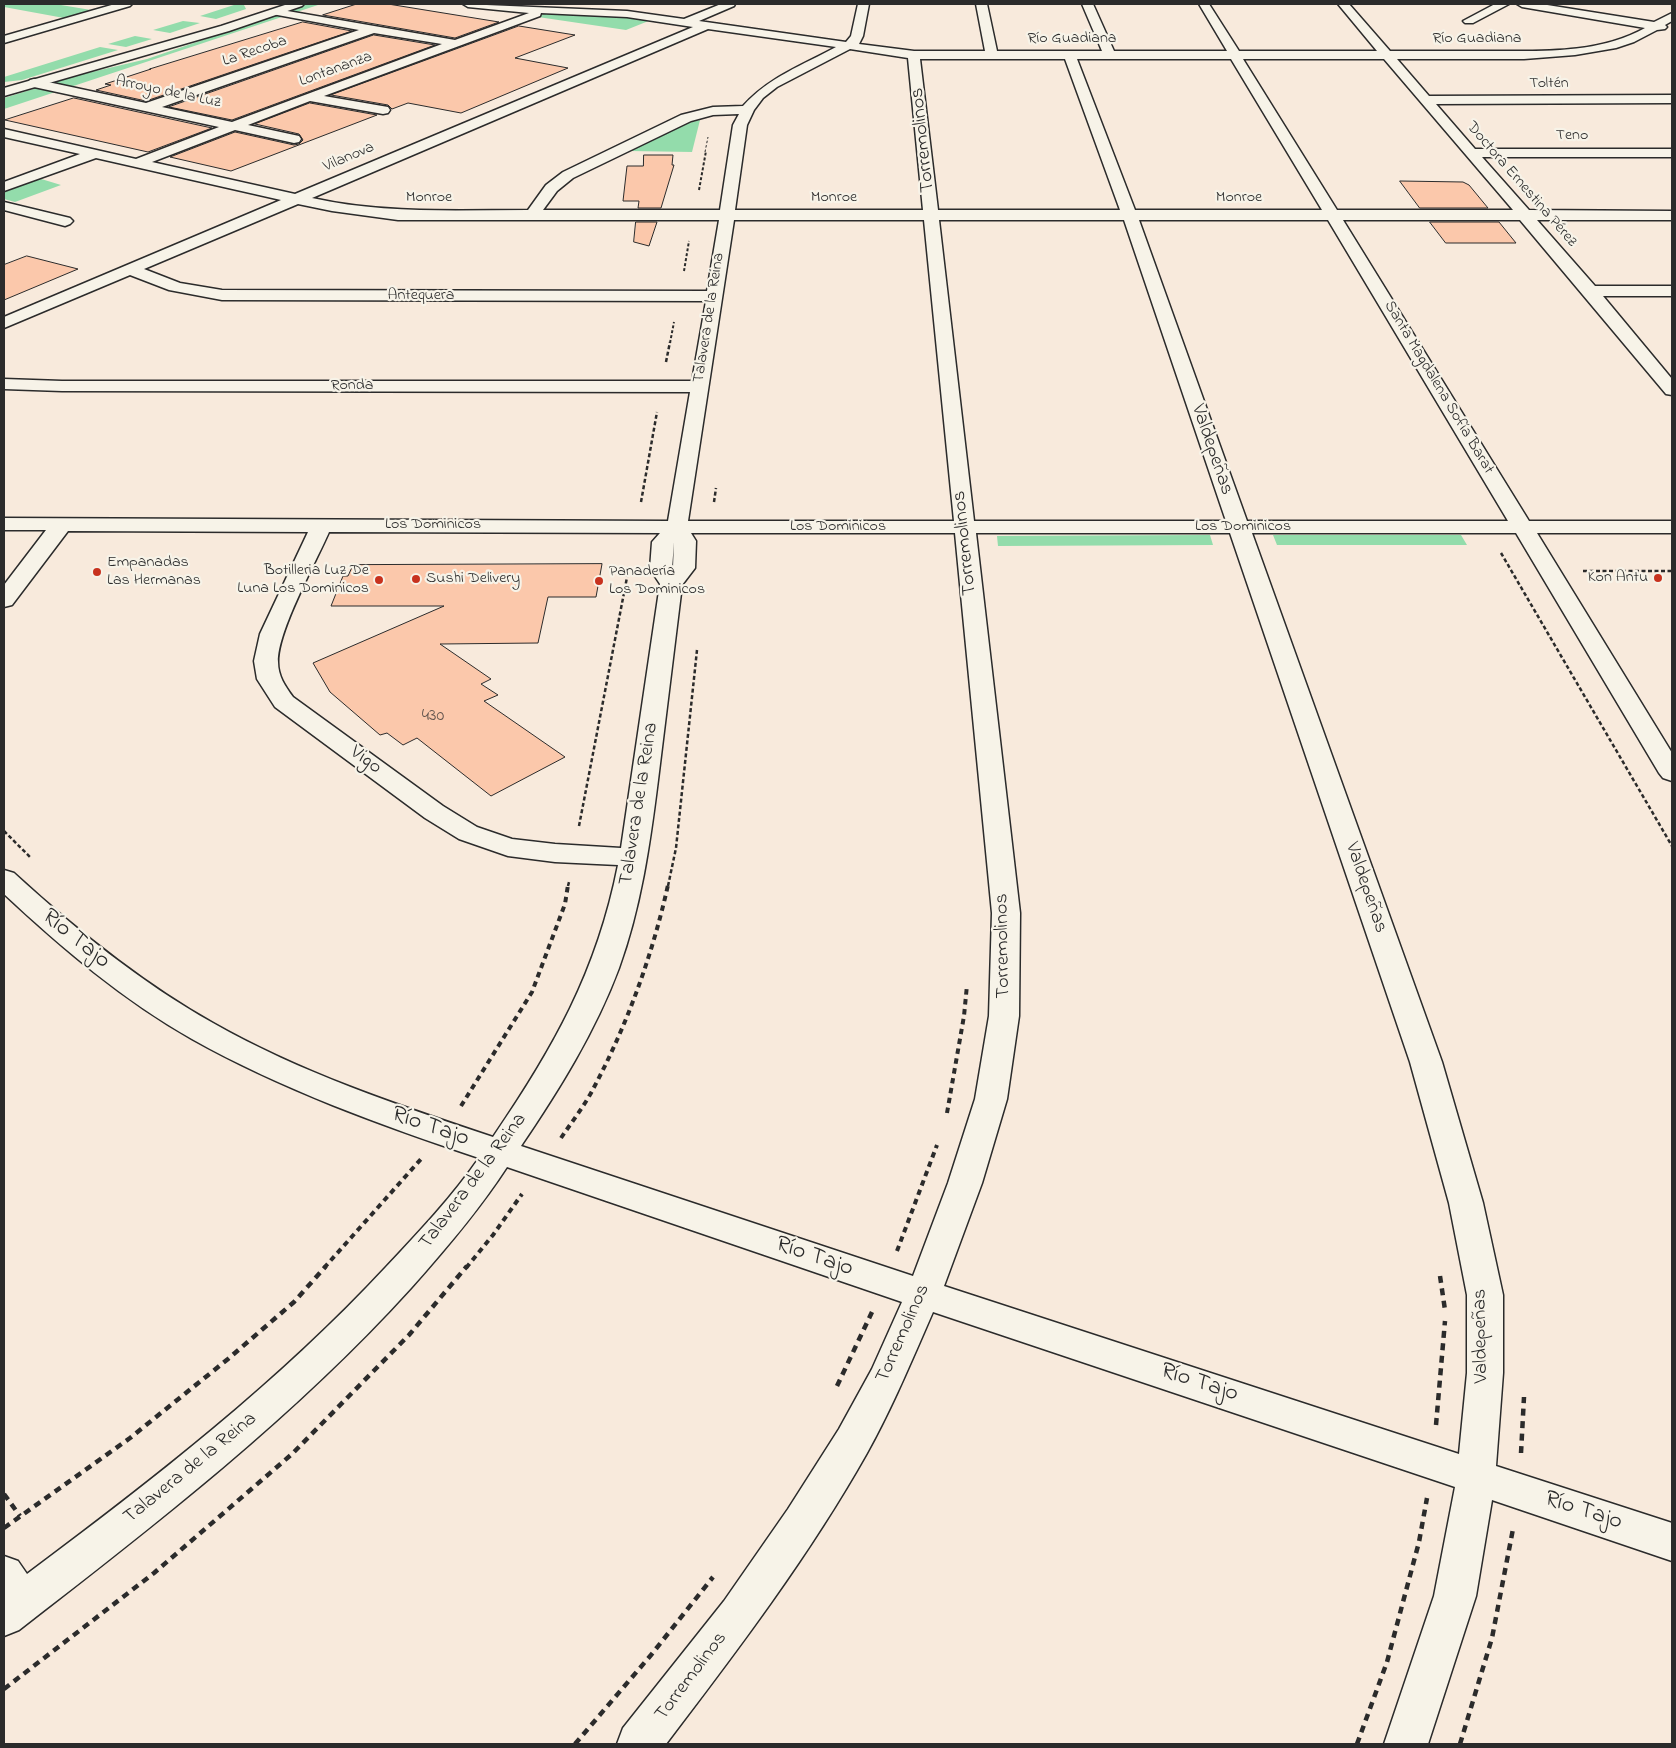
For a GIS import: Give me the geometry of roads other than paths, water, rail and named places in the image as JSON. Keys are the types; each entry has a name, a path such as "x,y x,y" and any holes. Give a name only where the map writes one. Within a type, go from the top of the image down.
{"street":[{"path":"4,40 126,4"},
{"path":"8,89 71,71 110,55 269,7 298,4"},
{"name":"Río Guadiana","path":"468,4 627,14 914,55 1524,55 1584,50 1622,42 1672,16"},
{"path":"515,8 528,4"},
{"path":"685,22 730,4"},
{"path":"848,46 856,39 864,4"},
{"path":"981,4 992,55"},
{"path":"1087,4 1110,55"},
{"name":"Santa Magdalena Sofía Barat","path":"1204,4 1237,55 1521,527 1672,773"},
{"name":"Doctora Ernestina Pérez","path":"1343,4 1590,291 1672,390"},
{"path":"1469,21 1503,4"},
{"path":"1522,4 1672,29"},
{"path":"269,7 373,29 482,48"},
{"name":"Lontananza","path":"137,163 234,125 548,9"},
{"path":"525,18 551,22"},
{"name":"Vilanova","path":"4,323 707,25"},
{"name":"La Recoba","path":"148,107 373,29"},
{"name":"Talavera de la Reina","path":"10,1597 190,1474 295,1383 372,1308 450,1218 501,1153 570,1044 593,994 611,948 628,889 671,584 684,568 685,541 677,526 715,296 725,215 740,125 746,110 772,86 848,46"},
{"name":"Torremolinos","path":"638,1744 739,1615 807,1514 852,1441 886,1376 937,1261 965,1183 990,1099 1004,1016 1006,913 914,55"},
{"name":"Valdepeñas","path":"1070,55 1130,216 1426,1062 1466,1203 1485,1295 1485,1373 1476,1477 1455,1596 1406,1744"},
{"name":"Arroyo de la Luz","path":"34,82 294,139"},
{"path":"309,97 383,110"},
{"name":"Toltén","path":"1425,100 1672,99"},
{"path":"532,216 547,192 568,175 686,118 713,111 746,110"},
{"name":"Monroe","path":"4,133 296,200 360,212 398,215 1672,215"},
{"name":"Teno","path":"1471,153 1672,154"},
{"path":"4,187 94,154"},
{"path":"4,206 65,221"},
{"name":"Antequera","path":"131,270 175,287 222,295 715,296"},
{"path":"1590,291 1672,291"},
{"name":"Ronda","path":"4,384 62,386 699,386"},
{"name":"Los Dominicos","path":"4,524 712,527 1672,527"},
{"path":"4,600 62,524"},
{"name":"Vigo","path":"322,525 272,634 266,661 269,679 284,702 434,812 468,833 508,847 555,854 634,856"},
{"name":"Río Tajo","path":"4,879 51,923 108,969 153,1000 203,1031 255,1058 312,1084 376,1109 447,1119 501,1153 1672,1542"}],"place":[{"name":"Empanadas Las Hermanas","path":"97,572"},
{"name":"Kon Antu","path":"1658,578"},
{"name":"Sushi Delivery","path":"416,579"},
{"name":"Botilleria Luz De Luna Los Dominicos","path":"379,580"},
{"name":"Panadería Los Dominicos","path":"599,581"}]}
